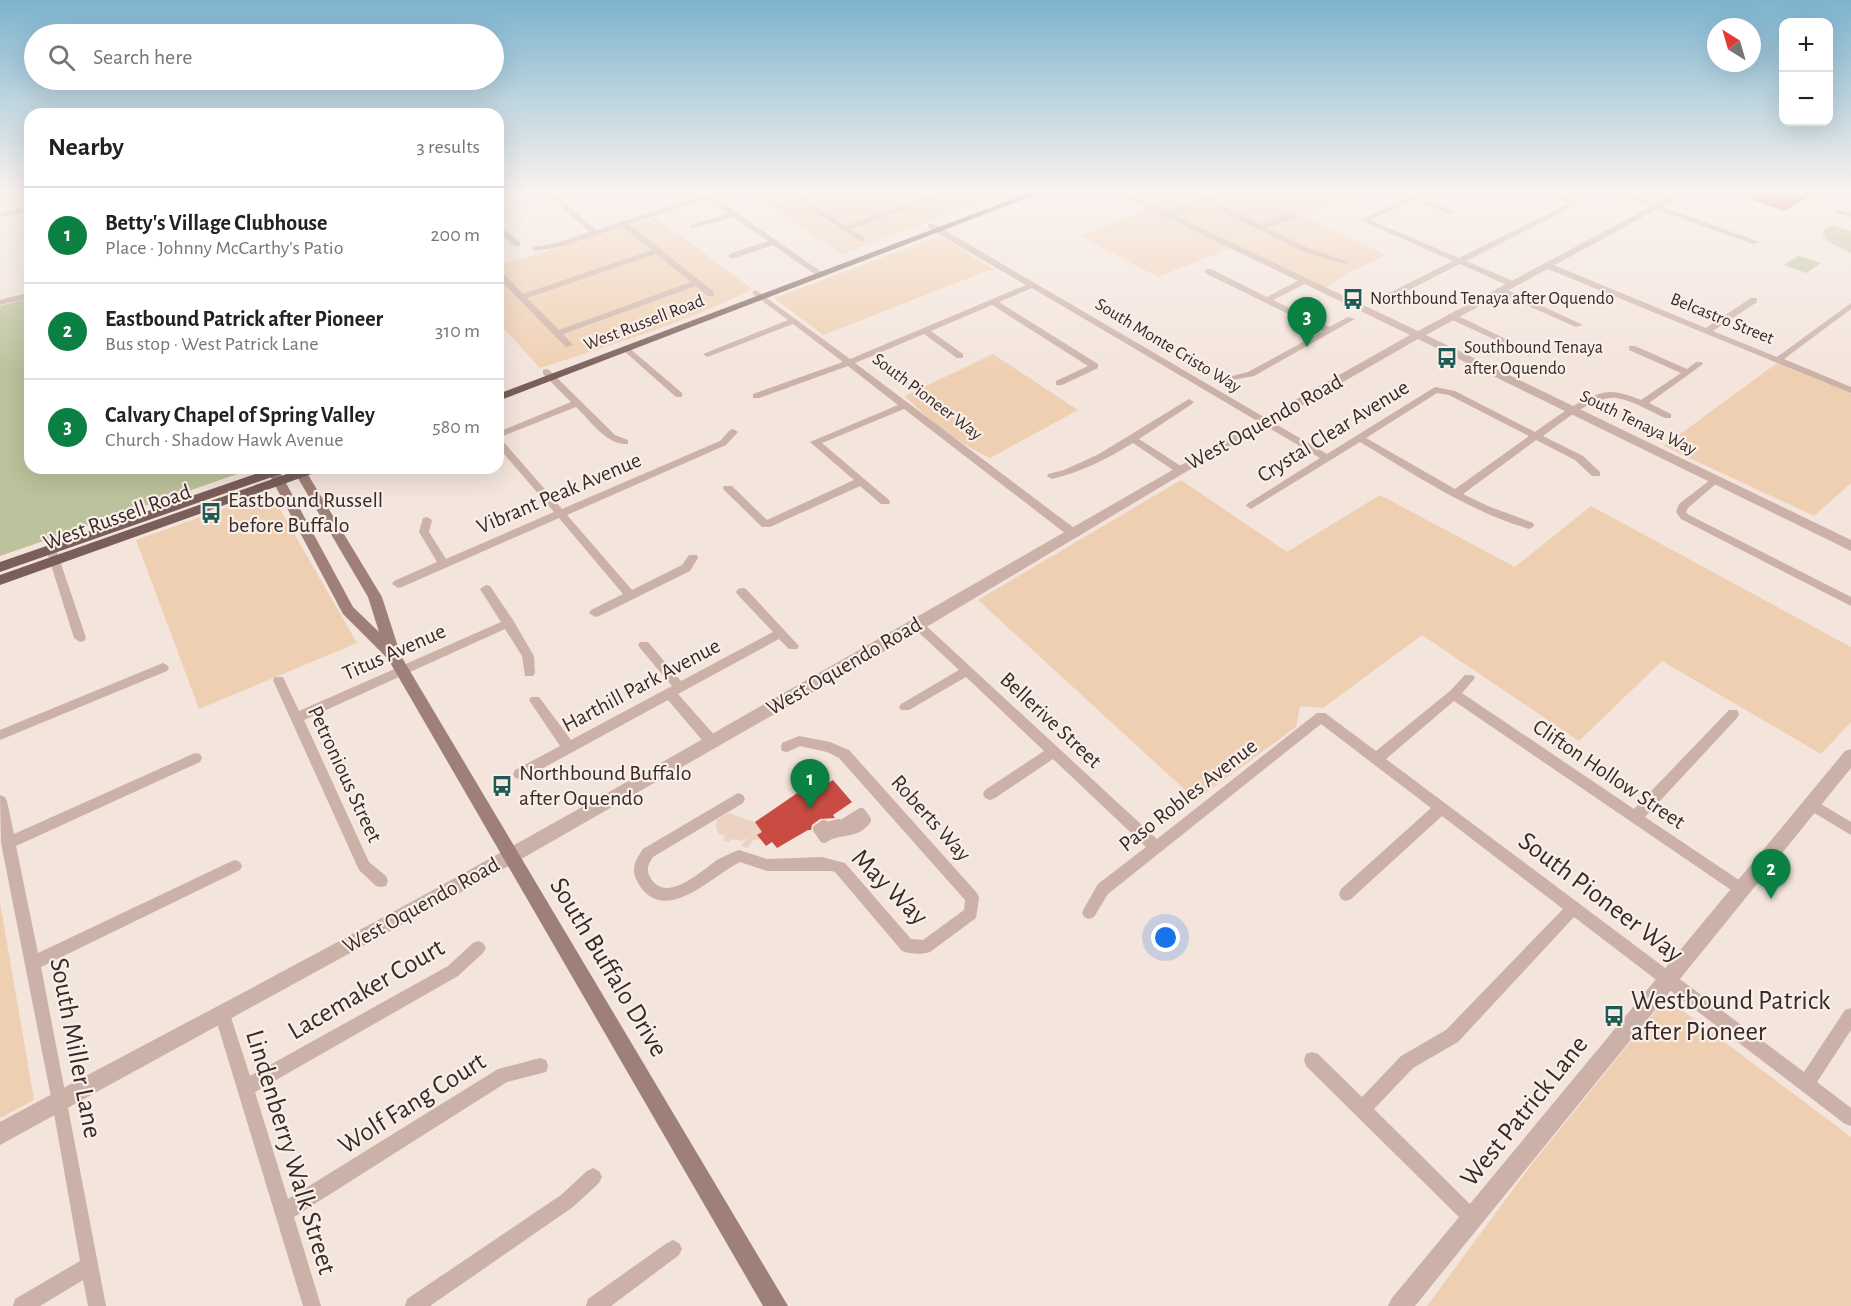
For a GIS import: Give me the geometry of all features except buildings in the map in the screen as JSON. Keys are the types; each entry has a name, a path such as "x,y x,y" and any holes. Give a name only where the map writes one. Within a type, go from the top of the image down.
{"main road":[{"name":"West Russell Road","path":"504,395 549,375 869,253"},
{"name":"West Russell Road","path":"504,387 627,349 759,295"},
{"name":"West Russell Road","path":"0,580 53,555 272,474"},
{"name":"South Buffalo Drive","path":"278,474 348,610 398,665"},
{"name":"South Buffalo Drive","path":"302,474 375,597 398,665 776,1306"},
{"name":"West Russell Road","path":"0,567 53,555"}],"street":[{"path":"522,297 651,253"},
{"path":"659,253 711,294"},
{"path":"732,256 741,253"},
{"path":"790,253 818,272"},
{"name":"South Monte Cristo Way","path":"978,253 1327,458"},
{"name":"South Tenaya Way","path":"1245,253 1851,546"},
{"path":"1315,253 1328,259 1345,262"},
{"path":"1441,253 1512,284"},
{"path":"1383,297 1394,294 1476,253"},
{"name":"West Oquendo Road","path":"0,1134 510,857 918,625 1180,470 1451,316 1569,253"},
{"name":"Belcastro Street","path":"1546,265 1851,390"},
{"path":"1208,271 1330,331"},
{"path":"504,279 569,345"},
{"path":"1267,300 1305,281"},
{"path":"558,333 697,283"},
{"path":"756,396 849,362 1033,285"},
{"path":"1500,290 1579,325"},
{"name":"South Pioneer Way","path":"759,295 1074,534"},
{"path":"0,303 24,297"},
{"path":"1707,331 1754,300"},
{"path":"993,302 1095,366 1059,383"},
{"path":"1778,360 1851,305"},
{"path":"1451,316 1531,353"},
{"path":"1235,378 1251,374 1352,320"},
{"path":"706,354 794,321"},
{"path":"926,331 960,356"},
{"path":"1632,348 1687,372"},
{"path":"627,349 679,396"},
{"path":"1642,404 1699,364"},
{"path":"549,375 612,437 625,442"},
{"name":"Crystal Clear Avenue","path":"1251,506 1435,390 1452,393 1537,437"},
{"path":"1456,494 1573,411 1603,395 1622,396 1668,416"},
{"path":"1052,476 1066,474 1133,439 1189,402"},
{"path":"504,433 577,403"},
{"path":"885,502 815,441 905,405"},
{"name":"Vibrant Peak Avenue","path":"398,584 723,443 733,432"},
{"path":"1537,437 1579,458 1596,474"},
{"path":"1360,438 1456,494 1503,518 1529,525"},
{"path":"1133,439 1180,470"},
{"path":"504,448 631,596"},
{"path":"1714,480 1683,506 1681,512 1685,517 1851,602"},
{"path":"728,488 766,525 861,481"},
{"path":"427,520 424,532 444,564"},
{"path":"53,555 80,638"},
{"path":"595,613 686,568 693,558"},
{"path":"486,589 528,656 529,673"},
{"path":"742,592 793,646"},
{"name":"Titus Avenue","path":"296,718 398,665 509,623"},
{"name":"Bellerive Street","path":"918,625 1156,847"},
{"name":"Harthill Park Avenue","path":"520,774 781,633"},
{"path":"645,645 711,742"},
{"path":"0,735 163,668"},
{"path":"905,707 967,671"},
{"path":"1376,759 1454,694 1469,678"},
{"name":"Petronious Street","path":"279,680 364,866 381,880"},
{"name":"Clifton Hollow Street","path":"1454,694 1740,889"},
{"path":"535,700 569,748"},
{"path":"1635,818 1733,714"},
{"name":"South Pioneer Way","path":"1321,717 1851,1118"},
{"name":"Paso Robles Avenue","path":"1089,912 1103,889 1321,717"},
{"name":"Roberts Way","path":"787,747 799,741 830,747 844,754 972,898 971,913 925,947 917,947"},
{"path":"990,794 1054,751"},
{"name":"West Patrick Lane","path":"1400,1306 1851,756"},
{"path":"8,843 195,758"},
{"name":"May Way","path":"738,799 648,853 641,864 641,872 654,892 660,895 676,894 739,856 751,857 765,865 830,863 840,867 907,946 917,947"},
{"name":"South Miller Lane","path":"0,801 60,1102 97,1306"},
{"path":"1811,804 1851,829"},
{"path":"1346,894 1441,808"},
{"path":"32,964 235,866"},
{"path":"1362,1109 1407,1062 1452,1036 1573,908"},
{"name":"Lacemaker Court","path":"245,1088 453,971 478,948"},
{"name":"Lindenberry Walk Street","path":"222,1013 312,1306"},
{"path":"1806,1084 1851,1016"},
{"path":"1312,1060 1472,1218"},
{"name":"Wolf Fang Court","path":"283,1213 504,1075 540,1066"},
{"path":"414,1306 567,1201 593,1177"},
{"path":"595,1306 673,1249"},
{"path":"22,1306 89,1266"}],"green space":[{"path":"1798,256 1821,263 1806,273 1784,265"},
{"path":"24,300 24,474 238,474 0,556 0,306"}],"sand":[{"path":"542,253 704,253 752,289 675,323 540,368 504,329 504,263"},
{"path":"895,253 967,253 992,269 823,335 774,298"},
{"path":"1113,253 1218,253 1158,277"},
{"path":"1245,253 1382,253 1386,255 1352,271 1323,290"},
{"path":"993,354 1078,410 990,458 945,431 905,396"},
{"path":"1777,363 1851,393 1851,483 1814,516 1664,446"},
{"path":"1181,480 1287,552 1380,495 1515,567 1591,506 1851,647 1851,722 1821,754 1662,661 1579,741 1422,635 1323,708 1300,706 1296,727 1196,800 978,600"},
{"path":"273,497 357,643 199,709 136,540 251,499"},
{"path":"0,902 34,1100 0,1118"},
{"path":"1666,998 1851,1137 1851,1306 1427,1306 1532,1164"}],"shaded area":[{"path":"728,813 755,822 762,832 760,839 754,840 749,848 741,846 749,837 742,841 723,840 726,836 718,833 716,825 717,820"}],"place":[{"name":"Northbound Tenaya after Oquendo","path":"1353,299"},
{"name":"Calvary Chapel of Spring Valley","path":"1307,347"},
{"name":"Southbound Tenaya after Oquendo","path":"1447,358"},
{"name":"Eastbound Russell before Buffalo","path":"211,513"},
{"name":"Northbound Buffalo after Oquendo","path":"502,786"},
{"name":"Betty's Village Clubhouse","path":"810,809"},
{"name":"Eastbound Patrick after Pioneer","path":"1771,899"},
{"name":"Westbound Patrick after Pioneer","path":"1614,1016"}]}
